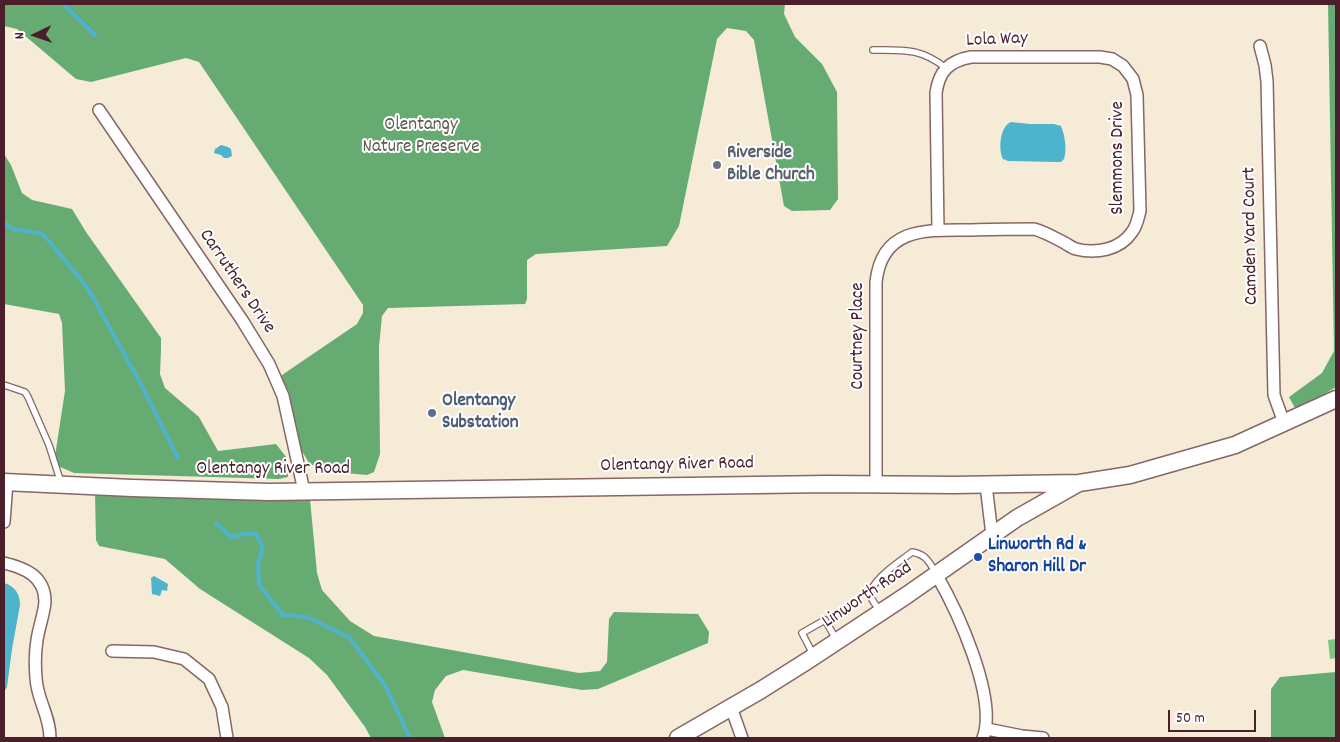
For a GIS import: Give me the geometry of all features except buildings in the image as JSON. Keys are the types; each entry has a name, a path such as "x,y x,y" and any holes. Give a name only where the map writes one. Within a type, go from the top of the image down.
{"main road":[{"name":"Olentangy River Road","path":"5,482 132,488 304,491 1079,483 1130,475 1235,445 1336,399"},
{"name":"Linworth Road","path":"678,738 814,656 1017,518 1079,483"}],"street":[{"name":"Camden Yard Court","path":"1260,46 1267,81 1274,395 1284,423"},
{"name":"Lola Way","path":"938,230 936,93 946,68 954,62 971,57 1100,57 1112,59 1123,66"},
{"name":"Slemmons Drive","path":"1116,246 1133,232 1140,211 1137,95 1133,79 1123,66"},
{"name":"Carruthers Drive","path":"99,110 242,320 269,364 283,396 304,491"},
{"name":"Courtney Place","path":"876,484 878,270 886,251 891,245 909,234 938,230 1034,229 1044,232 1075,249 1094,251 1116,246"},
{"path":"4,522 5,482"},
{"path":"986,485 992,535"},
{"path":"4,563 26,570 34,575 40,582 43,591 44,602 36,642 35,661 37,691 48,718 50,738"},
{"path":"936,574 947,592 982,682 984,690 985,734 1043,738"},
{"path":"112,651 154,652 184,659 209,679 222,708 227,738"},
{"path":"731,707 742,738"}],"lane":[{"path":"873,50 918,52 946,68"},
{"path":"4,385 25,392 28,397 49,445 61,485"},
{"path":"880,612 871,598 874,583 912,552 926,558 936,574"},
{"path":"814,656 802,633 825,620 837,641"}],"green space":[{"name":"Olentangy Nature Preserve","path":"4,4 785,4 784,14 795,37 822,64 837,92 838,199 830,210 792,211 784,206 754,40 746,31 727,28 717,39 679,226 667,246 536,254 527,260 527,299 525,304 388,308 382,316 379,347 380,454 374,472 367,475 323,471 309,463 293,436 279,381 282,375 357,324 363,313 363,305 199,62 186,58 91,82 76,79 17,29 4,26"},
{"path":"1328,4 1336,4 1336,387 1318,398 1295,408 1289,397 1322,373 1334,351"},
{"path":"4,154 11,165 22,193 32,200 72,209 86,232 161,338 160,374 165,388 199,417 218,451 276,444 287,458 288,477 279,479 74,473 58,466 55,456 65,391 62,323 59,314 4,304"},
{"path":"95,493 310,499 317,573 322,590 350,621 374,636 579,673 600,671 607,662 609,619 614,612 698,614 709,632 708,643 598,689 582,690 463,670 446,676 435,690 432,702 445,738 371,738 327,675 309,658 200,589 165,559 99,546 96,540"},
{"path":"1336,639 1336,658 1330,659 1328,640"},
{"path":"1336,672 1336,738 1271,738 1271,689 1280,677"}],"water":[{"path":"1011,122 1061,126 1065,142 1064,159 1061,162 1056,162 1008,161 1003,159 1001,155 1002,133 1007,124"},
{"path":"221,145 231,149 232,156 224,158 214,153 215,149"},
{"path":"154,576 168,584 167,591 162,590 160,596 152,594 151,578"},
{"path":"4,583 16,591 20,605 7,687 4,692"}],"waterway":[{"path":"63,4 95,35"},
{"path":"4,222 12,229 43,234 87,287 142,386 178,458"},
{"path":"216,523 231,537 256,534 263,548 258,563 259,585 283,615 307,617 350,638 386,687 410,738"}],"place":[{"name":"Riverside Bible Church","path":"717,165"},
{"name":"Olentangy Substation","path":"432,413"},
{"name":"Linworth Rd & Sharon Hill Dr","path":"978,557"}]}
